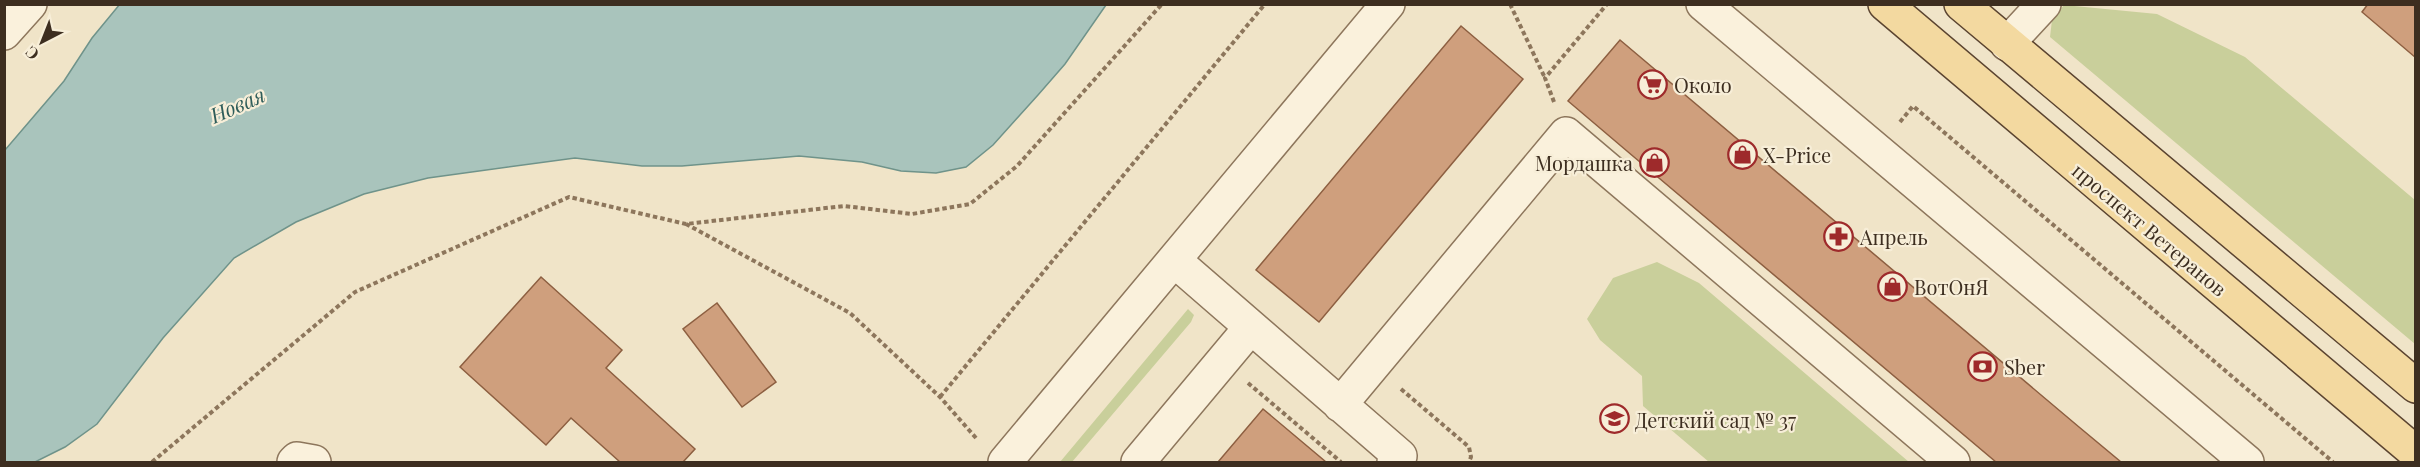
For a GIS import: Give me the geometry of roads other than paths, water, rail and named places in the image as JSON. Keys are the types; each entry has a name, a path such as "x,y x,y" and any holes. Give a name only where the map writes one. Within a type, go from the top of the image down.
{"main road":[{"name":"проспект Ветеранов","path":"1885,4 2415,453"},
{"path":"1961,4 2415,386"}],"street":[{"path":"4,33 30,4"},
{"path":"1005,462 1388,4"},
{"path":"1703,4 2247,462"},
{"path":"2007,44 2044,4"},
{"path":"1340,405 1566,134 1953,462"},
{"path":"1175,261 1400,456 1394,462"},
{"path":"1138,462 1251,327"},
{"path":"294,462 297,459 314,462"}],"water":[{"name":"Новая","path":"120,4 1106,5 1065,64 993,145 966,167 936,173 901,171 862,162 799,156 682,166 642,166 575,158 428,178 364,194 296,222 234,258 163,338 97,424 65,447 35,462 5,462 5,150 64,81 92,38"}],"place":[{"name":"Около","path":"1653,84"},
{"name":"X-Price","path":"1742,154"},
{"name":"Мордашка","path":"1654,162"},
{"name":"Апрель","path":"1839,236"},
{"name":"ВотОнЯ","path":"1893,286"},
{"name":"Sber","path":"1983,366"},
{"name":"Детский сад № 37","path":"1614,419"}]}
